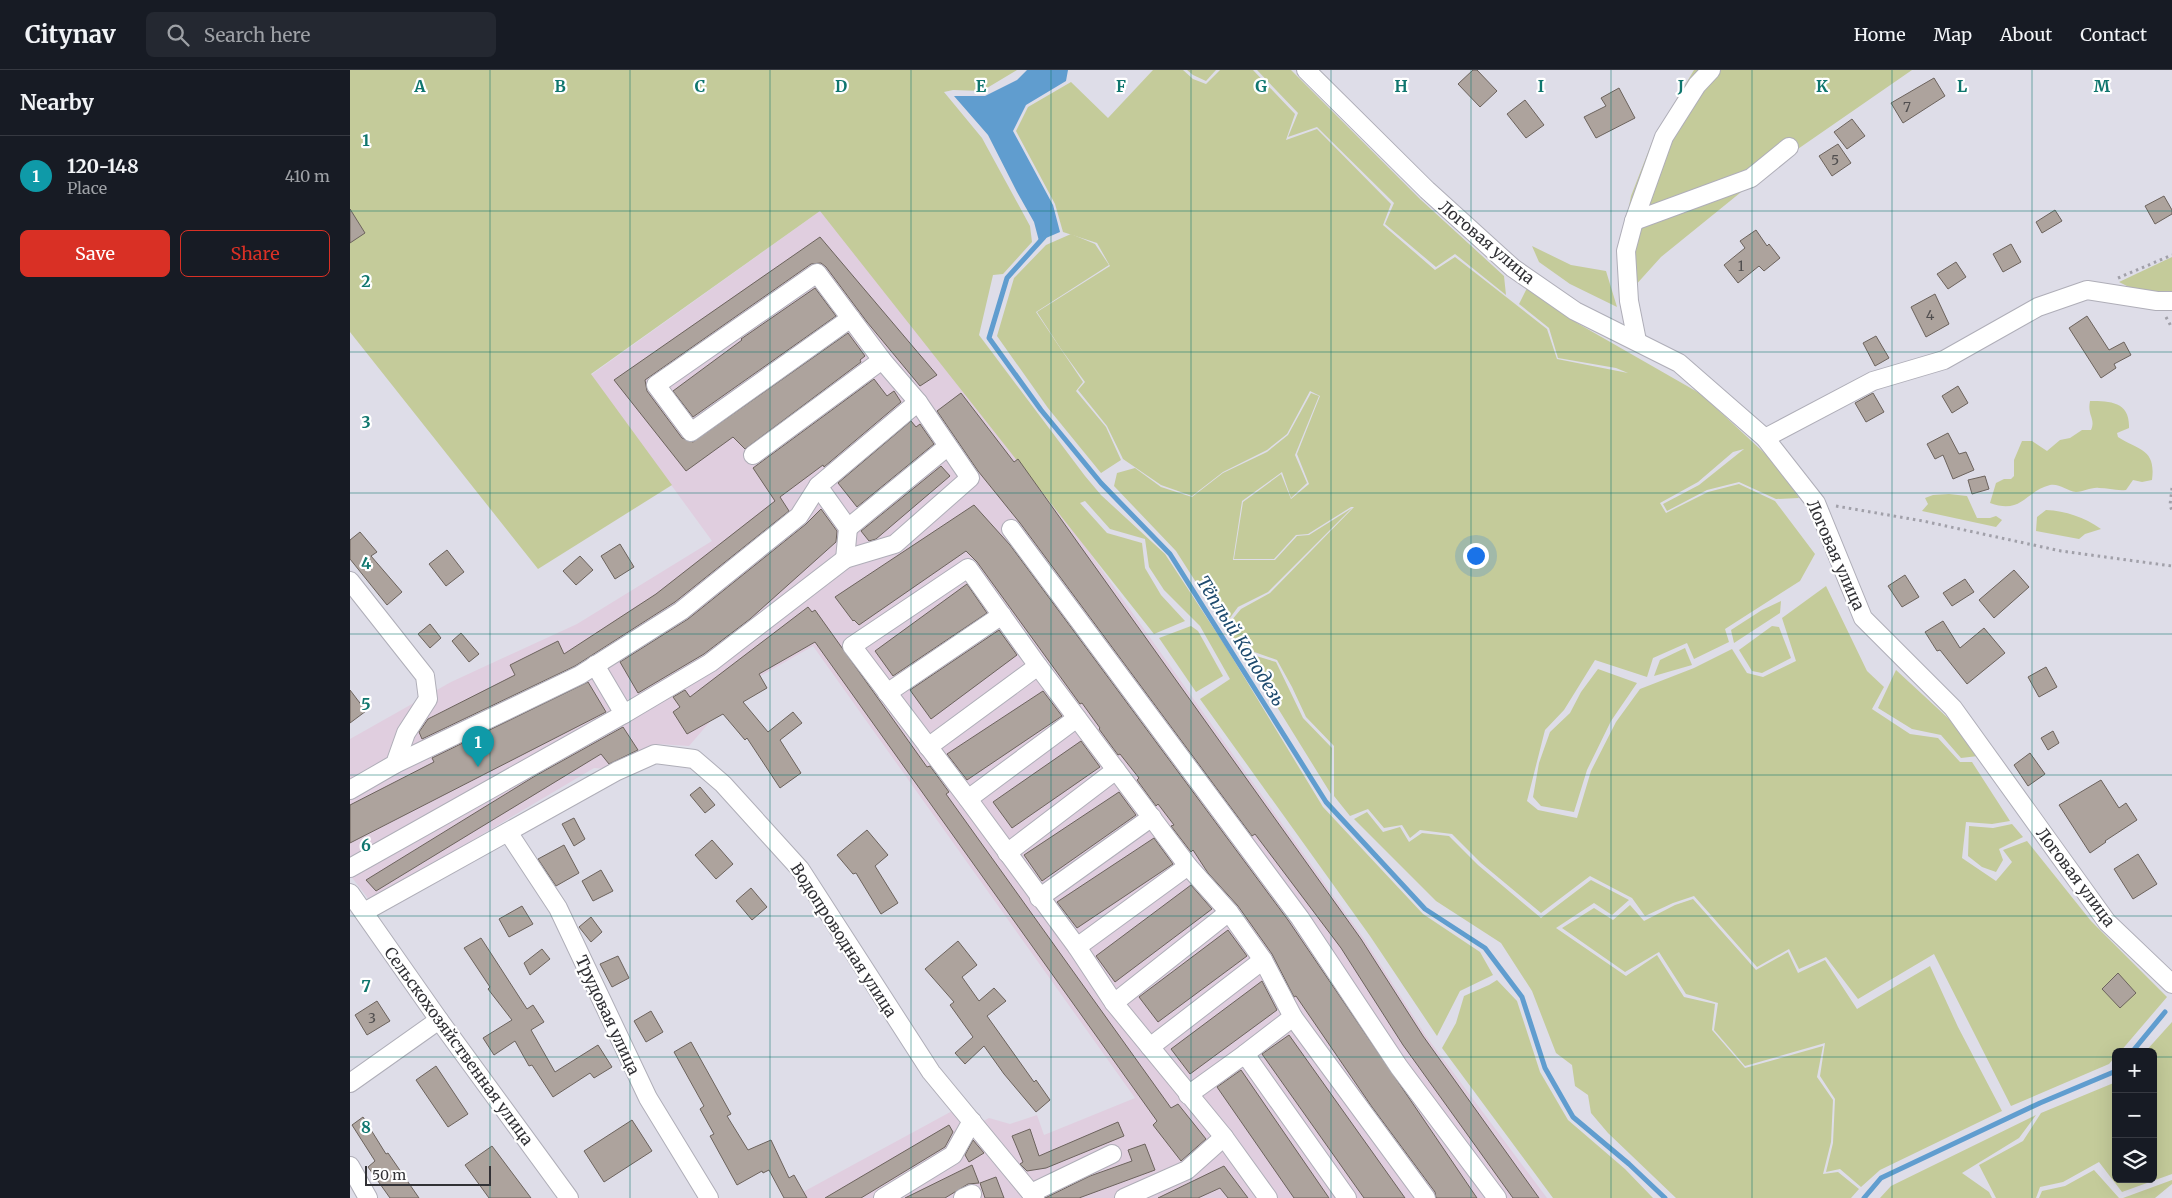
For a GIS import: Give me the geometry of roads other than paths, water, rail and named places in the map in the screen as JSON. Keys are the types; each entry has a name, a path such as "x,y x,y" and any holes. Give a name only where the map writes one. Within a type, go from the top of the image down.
{"street":[{"name":"Логовая улица","path":"1306,70 1427,190 1513,268 1576,311 1679,363 1765,438 1816,503 1863,618 1953,708 2107,922 2172,984"},
{"path":"1637,341 1629,301 1626,252 1634,221 1664,137 1697,85 1711,70"},
{"path":"1634,221 1751,178 1789,147"},
{"path":"350,868 624,714 710,662 845,559 895,544 970,478 918,402 882,360 851,318 817,273 656,385 691,432 851,318"},
{"path":"1765,438 1873,381 1944,360 2038,308 2087,290 2157,301 2172,301"},
{"path":"753,455 882,360"},
{"path":"350,790 395,764 580,675 689,605 799,516 818,486 918,402"},
{"path":"848,528 947,447"},
{"path":"818,486 848,528 845,559"},
{"path":"1011,529 1300,918 1399,1067 1497,1198"},
{"path":"1268,1198 1224,1137 1114,1003 1076,947 968,799 852,646 968,568 1038,666 1188,866 1229,912 1263,960 1293,1017 1426,1198"},
{"path":"350,581 425,676 428,700 406,733 395,764"},
{"path":"887,693 1002,615"},
{"path":"595,665 624,714"},
{"path":"928,747 1038,666"},
{"path":"968,799 1077,718"},
{"name":"Водопроводная улица","path":"364,912 617,771 655,754 694,759 723,784 800,869 931,1072 1033,1195"},
{"path":"1007,853 1116,770"},
{"path":"1039,898 1152,817"},
{"name":"Трудовая улица","path":"508,832 558,908 648,1098 709,1198"},
{"path":"1076,947 1188,866"},
{"name":"Сельскохозяйственная улица","path":"350,893 439,1020 569,1198"},
{"path":"1114,1003 1229,912"},
{"path":"1150,1047 1263,960"},
{"path":"1188,1095 1293,1017"},
{"path":"350,1083 439,1020"},
{"path":"1245,1054 1347,1198"},
{"path":"883,1198 953,1155 972,1122"},
{"path":"1124,1198 1187,1170 1224,1137"},
{"path":"1033,1195 1112,1154"},
{"path":"350,1166 368,1198"}],"water":[{"path":"1027,70 1068,70 1066,81 1026,105 1013,131 1053,205 1060,232 1039,241 1034,222 988,135 954,96 985,96 1017,80"}],"waterway":[{"name":"Тёплый Колодезь","path":"1044,237 1007,278 989,338 1041,410 1101,483 1170,554 1326,802 1425,909 1485,948 1522,997 1545,1068 1573,1117 1629,1164 1665,1198"},
{"path":"2135,1048 2165,1012"},
{"path":"1864,1198 1881,1178 2040,1103 2112,1073"}],"place":[{"name":"120-148","path":"478,767"}]}
